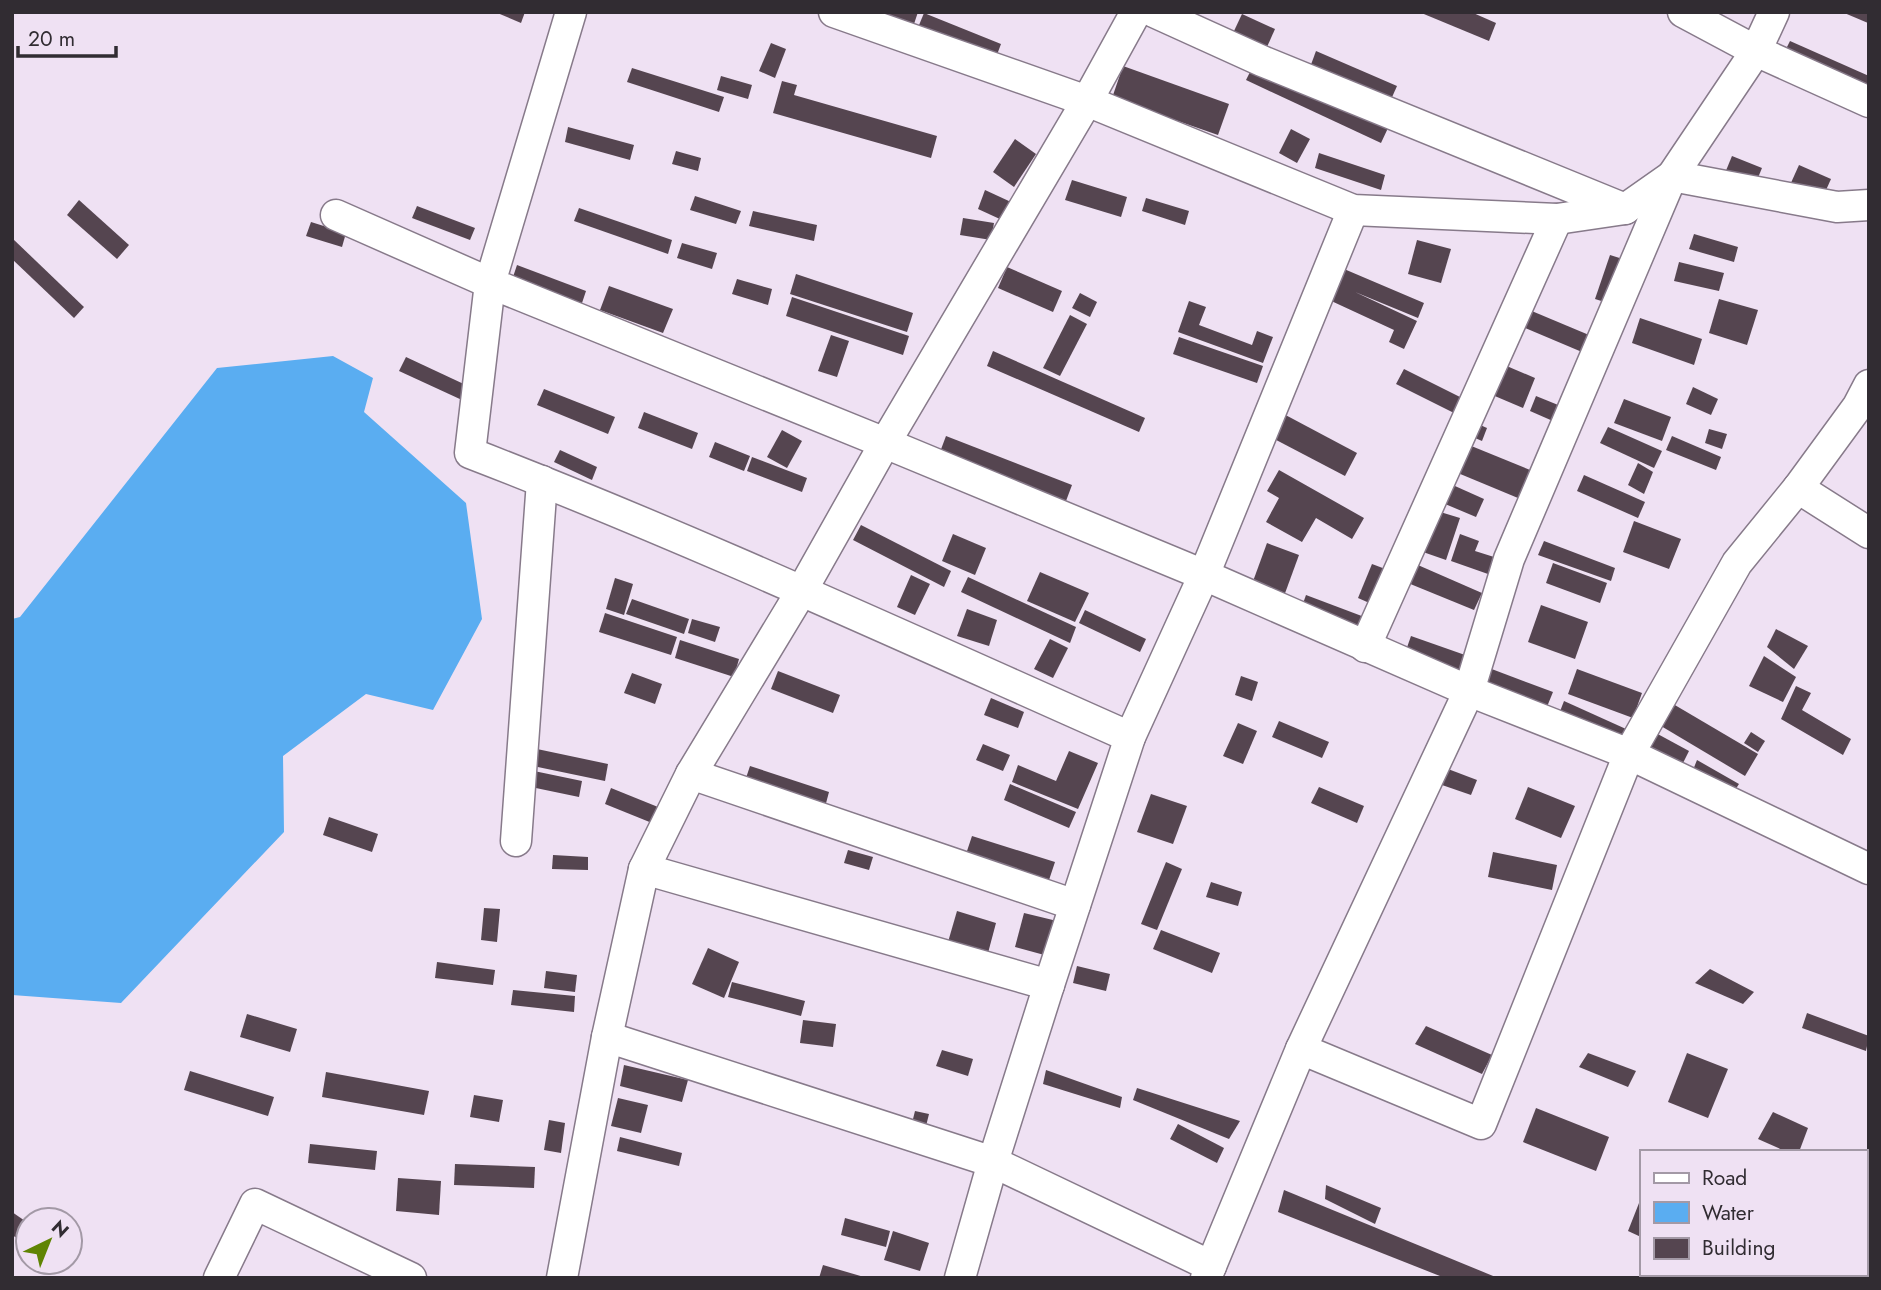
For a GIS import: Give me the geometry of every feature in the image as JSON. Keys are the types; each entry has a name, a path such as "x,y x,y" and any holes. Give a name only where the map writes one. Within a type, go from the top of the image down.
{"street":[{"path":"572,12 490,283 470,453 801,592 1130,737"},
{"path":"834,12 1087,101 1353,210 1557,219 1625,209 1672,176 1837,207 1869,205"},
{"path":"562,1278 607,1037 644,869 691,774 801,592 1136,12"},
{"path":"1154,12 1262,61 1625,209"},
{"path":"1683,12 1756,51 1869,102"},
{"path":"607,1037 993,1162 1209,1272 1301,1049 1469,691 1509,559 1672,176 1756,51 1774,12"},
{"path":"960,1278 993,1162 1130,737 1204,576 1353,210"},
{"path":"336,215 490,283 885,443 1204,576 1469,691 1629,754 1869,869"},
{"path":"1365,647 1557,219"},
{"path":"1301,1049 1481,1124 1629,754 1737,563 1865,401"},
{"path":"516,841 542,481"},
{"path":"1798,488 1869,533"},
{"path":"691,774 1075,905"},
{"path":"644,869 1049,985"},
{"path":"219,1278 255,1205 411,1278"}],"water":[{"path":"333,356 373,378 364,412 466,503 482,619 433,710 366,694 283,756 284,832 121,1003 12,995 12,619 20,617 217,368"}],"building":[{"path":"495,12 525,12 521,23"},
{"path":"860,12 918,12 912,30"},
{"path":"1419,12 1471,12 1496,23 1489,41"},
{"path":"1842,12 1869,12 1869,21 1868,23"},
{"path":"924,13 1001,44 995,60 917,30"},
{"path":"1242,14 1275,29 1267,47 1234,31"},
{"path":"1790,41 1869,76 1869,101 1780,61"},
{"path":"771,43 786,49 775,78 759,71"},
{"path":"1316,51 1397,86 1389,104 1309,70"},
{"path":"1123,66 1229,104 1218,135 1112,98"},
{"path":"1253,66 1388,128 1381,143 1246,80"},
{"path":"632,68 724,97 719,112 627,82"},
{"path":"721,76 752,85 748,99 717,90"},
{"path":"782,81 797,85 794,95 937,136 931,158 773,113"},
{"path":"568,127 634,145 630,160 565,142"},
{"path":"1291,129 1310,139 1297,163 1279,153"},
{"path":"1015,139 1036,154 1014,187 993,172"},
{"path":"676,151 701,158 698,171 672,164"},
{"path":"1319,153 1385,175 1381,190 1315,168"},
{"path":"1732,156 1762,168 1755,185 1725,173"},
{"path":"1799,165 1831,179 1822,199 1790,185"},
{"path":"1072,180 1127,197 1121,217 1065,200"},
{"path":"985,190 1011,202 1002,220 978,209"},
{"path":"695,196 741,211 736,224 690,210"},
{"path":"1146,198 1189,211 1185,225 1142,211"},
{"path":"79,200 129,245 117,259 67,215"},
{"path":"417,206 475,228 470,240 412,218"},
{"path":"579,208 672,240 668,254 574,221"},
{"path":"753,211 817,225 814,241 749,226"},
{"path":"963,218 994,223 991,240 960,235"},
{"path":"311,222 346,233 342,247 306,236"},
{"path":"1694,234 1738,247 1734,262 1689,249"},
{"path":"12,238 84,307 74,318 12,259"},
{"path":"1417,240 1451,249 1441,283 1408,274"},
{"path":"682,243 717,253 712,269 677,258"},
{"path":"1610,255 1626,260 1611,304 1595,299"},
{"path":"1679,262 1724,273 1719,291 1674,281"},
{"path":"517,265 586,291 581,306 512,280"},
{"path":"1337,266 1424,303 1418,318 1355,292 1417,321 1404,349 1389,342 1394,330 1327,299"},
{"path":"1007,267 1062,291 1053,312 998,288"},
{"path":"796,274 913,313 907,332 790,294"},
{"path":"737,279 772,289 768,305 732,294"},
{"path":"609,286 673,309 663,333 600,310"},
{"path":"1080,293 1097,302 1090,317 1072,308"},
{"path":"792,297 909,336 903,355 786,316"},
{"path":"1719,299 1758,310 1747,345 1709,333"},
{"path":"1189,301 1206,307 1199,325 1252,345 1257,331 1273,337 1263,363 1178,332"},
{"path":"1520,306 1589,335 1582,352 1513,323"},
{"path":"1070,315 1087,324 1060,376 1043,368"},
{"path":"1640,318 1702,339 1694,365 1632,343"},
{"path":"831,335 849,341 837,377 818,371"},
{"path":"1179,337 1263,366 1257,383 1173,354"},
{"path":"993,351 1145,418 1139,432 987,366"},
{"path":"406,357 468,386 462,400 399,371"},
{"path":"1495,361 1535,378 1523,408 1483,391"},
{"path":"1404,369 1462,398 1454,413 1396,384"},
{"path":"1693,387 1718,399 1711,415 1686,404"},
{"path":"544,389 615,417 608,434 537,405"},
{"path":"1536,396 1568,409 1562,425 1530,411"},
{"path":"1624,399 1671,417 1662,441 1614,423"},
{"path":"1278,411 1357,453 1345,476 1265,434"},
{"path":"644,412 698,433 692,449 638,428"},
{"path":"1471,421 1487,428 1482,441 1466,434"},
{"path":"1608,427 1662,451 1654,468 1600,443"},
{"path":"1709,429 1727,434 1722,449 1705,443"},
{"path":"782,430 802,441 787,468 767,457"},
{"path":"946,436 1072,485 1066,501 940,452"},
{"path":"1672,436 1721,457 1716,470 1666,450"},
{"path":"715,442 750,456 744,471 709,457"},
{"path":"1464,443 1530,470 1518,498 1453,471"},
{"path":"560,450 597,467 592,480 554,462"},
{"path":"752,457 807,478 802,492 747,471"},
{"path":"1638,463 1653,472 1644,494 1628,485"},
{"path":"1279,470 1364,518 1352,539 1316,518 1302,542 1266,522 1279,498 1267,491"},
{"path":"1584,475 1645,502 1638,518 1577,491"},
{"path":"1446,482 1484,499 1476,517 1438,501"},
{"path":"1437,511 1460,518 1446,560 1423,552"},
{"path":"1634,521 1681,539 1669,569 1623,552"},
{"path":"861,525 951,571 944,587 853,540"},
{"path":"953,534 986,548 975,575 942,561"},
{"path":"1460,534 1479,541 1475,551 1494,557 1488,574 1451,561"},
{"path":"1544,541 1615,568 1611,581 1538,555"},
{"path":"1267,543 1299,555 1284,596 1252,584"},
{"path":"1411,562 1482,593 1474,610 1403,581"},
{"path":"1553,563 1607,583 1600,603 1546,583"},
{"path":"1372,564 1388,570 1374,605 1358,598"},
{"path":"1040,572 1089,593 1075,622 1027,601"},
{"path":"911,575 930,584 915,615 897,607"},
{"path":"968,577 1076,627 1070,643 961,592"},
{"path":"615,578 633,584 624,615 606,609"},
{"path":"1306,595 1367,618 1360,635 1300,612"},
{"path":"632,599 689,619 684,634 626,614"},
{"path":"1541,605 1588,622 1575,659 1528,642"},
{"path":"967,609 997,620 989,646 957,636"},
{"path":"1085,610 1146,639 1140,652 1079,623"},
{"path":"605,613 677,637 671,655 599,632"},
{"path":"692,619 720,627 715,642 688,633"},
{"path":"1776,629 1808,646 1794,669 1767,647"},
{"path":"1411,636 1465,655 1458,676 1404,656"},
{"path":"1050,639 1068,648 1053,678 1034,669"},
{"path":"680,640 739,659 734,677 675,658"},
{"path":"1764,656 1796,677 1783,702 1749,686"},
{"path":"1489,668 1553,692 1542,719 1479,696"},
{"path":"1577,669 1642,693 1633,718 1568,694"},
{"path":"778,671 840,695 833,713 771,689"},
{"path":"632,673 662,684 655,704 624,693"},
{"path":"1241,676 1258,682 1252,701 1235,695"},
{"path":"1796,686 1811,693 1802,710 1851,739 1843,755 1781,719"},
{"path":"991,698 1024,712 1018,728 984,715"},
{"path":"1564,701 1626,729 1621,742 1559,714"},
{"path":"1668,701 1758,754 1745,776 1656,723"},
{"path":"1279,721 1329,742 1322,758 1272,737"},
{"path":"1238,723 1257,731 1243,764 1223,756"},
{"path":"1654,732 1689,751 1680,769 1645,750"},
{"path":"1751,732 1765,741 1758,752 1744,743"},
{"path":"983,744 1010,755 1003,771 976,760"},
{"path":"537,749 608,764 605,781 533,766"},
{"path":"1069,751 1098,763 1078,809 1012,782 1018,765 1056,781"},
{"path":"1697,760 1739,784 1731,796 1691,775"},
{"path":"750,766 829,792 825,807 745,781"},
{"path":"1448,769 1477,780 1471,795 1442,785"},
{"path":"534,771 582,781 579,797 531,787"},
{"path":"1010,784 1076,812 1069,828 1004,800"},
{"path":"1319,787 1364,806 1357,823 1311,803"},
{"path":"1528,787 1575,806 1561,838 1515,819"},
{"path":"611,788 658,807 652,823 605,804"},
{"path":"1151,794 1187,806 1173,844 1137,832"},
{"path":"329,817 378,834 372,852 323,835"},
{"path":"972,836 1055,862 1048,883 965,857"},
{"path":"848,850 873,857 869,870 844,863"},
{"path":"1493,852 1557,865 1552,890 1488,877"},
{"path":"553,855 588,857 588,870 552,869"},
{"path":"1166,862 1182,869 1157,930 1141,924"},
{"path":"1211,882 1242,892 1238,906 1206,897"},
{"path":"484,908 500,909 497,942 481,940"},
{"path":"957,911 996,923 988,953 948,942"},
{"path":"1024,913 1057,921 1048,956 1015,947"},
{"path":"1161,930 1220,953 1212,973 1153,949"},
{"path":"708,948 739,962 724,998 692,984"},
{"path":"437,962 495,970 493,985 435,978"},
{"path":"1077,966 1110,974 1106,991 1073,983"},
{"path":"1710,969 1754,992 1743,1004 1695,983"},
{"path":"546,971 577,975 575,992 544,988"},
{"path":"732,982 805,1001 801,1016 728,997"},
{"path":"513,990 575,996 574,1012 511,1005"},
{"path":"1807,1013 1869,1036 1866,1051 1802,1028"},
{"path":"247,1014 297,1029 290,1052 240,1037"},
{"path":"803,1020 836,1024 833,1047 800,1043"},
{"path":"1426,1026 1492,1055 1482,1074 1415,1044"},
{"path":"942,1050 973,1059 968,1076 936,1066"},
{"path":"1588,1053 1636,1071 1628,1087 1579,1067"},
{"path":"1687,1053 1728,1069 1708,1118 1668,1102"},
{"path":"624,1065 688,1080 682,1102 620,1086"},
{"path":"1046,1070 1122,1097 1120,1108 1043,1084"},
{"path":"190,1071 274,1097 268,1116 184,1090"},
{"path":"326,1072 429,1091 424,1115 322,1097"},
{"path":"1137,1088 1240,1121 1229,1139 1133,1100"},
{"path":"474,1095 503,1100 499,1122 470,1117"},
{"path":"618,1098 648,1105 641,1133 611,1126"},
{"path":"1536,1108 1609,1137 1596,1171 1523,1142"},
{"path":"915,1111 929,1114 925,1130 911,1127"},
{"path":"1773,1112 1808,1128 1800,1150 1783,1150 1758,1139"},
{"path":"549,1120 565,1123 561,1153 544,1150"},
{"path":"1178,1124 1224,1148 1217,1163 1170,1139"},
{"path":"620,1137 682,1153 679,1166 617,1151"},
{"path":"310,1144 377,1151 375,1170 308,1163"},
{"path":"455,1164 535,1167 534,1188 454,1185"},
{"path":"398,1178 441,1181 439,1215 396,1211"},
{"path":"1326,1185 1381,1208 1375,1224 1325,1199"},
{"path":"1284,1190 1498,1278 1445,1278 1278,1212"},
{"path":"1640,1201 1640,1237 1628,1231"},
{"path":"12,1212 14,1236 12,1235"},
{"path":"845,1218 890,1231 886,1247 841,1235"},
{"path":"893,1231 929,1243 920,1271 884,1260"},
{"path":"823,1265 864,1277 864,1278 819,1278"},
{"path":"1854,1276 1858,1278 1833,1278"}]}
